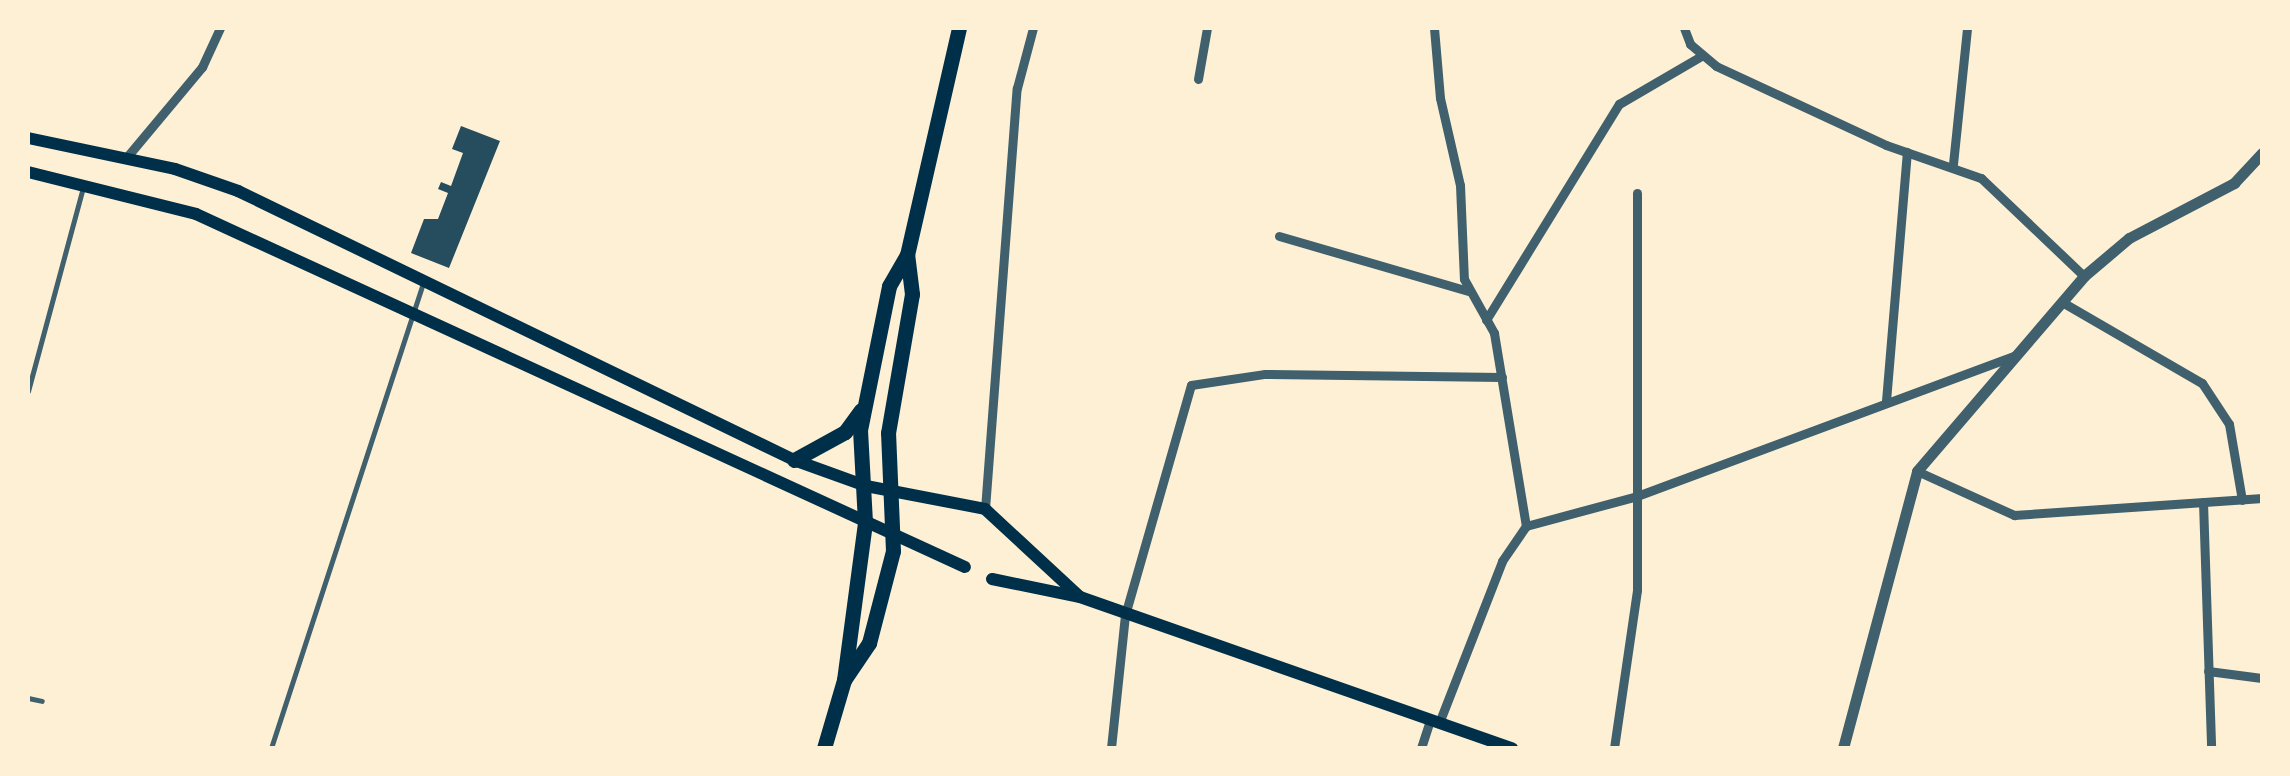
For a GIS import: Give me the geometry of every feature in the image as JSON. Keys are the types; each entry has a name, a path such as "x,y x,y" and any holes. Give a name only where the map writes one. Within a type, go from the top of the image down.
{"highway":[{"path":"824,748 844,680 866,522 860,430 889,286 906,255 958,28"},
{"path":"844,680 869,643 894,534 895,491 888,433 912,294 906,255"},
{"path":"794,460 845,432 866,404"}],"main road":[{"path":"28,138 126,158 238,191 794,460 866,486 985,509 1080,597"},
{"path":"28,172 196,214 965,567"},
{"path":"992,579 1080,597 1504,747"}],"street":[{"path":"126,158 195,76 220,28"},
{"path":"985,509 1017,88 1033,28"},
{"path":"1198,79 1208,28"},
{"path":"1434,28 1440,98 1460,185 1468,292 1486,320 1502,378 1526,526"},
{"path":"1684,28 1701,56 1907,152 1953,164 1981,178 2084,276"},
{"path":"1953,164 1968,28"},
{"path":"1486,320 1619,104 1701,56"},
{"path":"1886,401 1907,152"},
{"path":"1843,748 1917,471 2084,276 2129,238 2234,183 2262,153"},
{"path":"1614,748 1636,604 1638,193"},
{"path":"1279,236 1468,292"},
{"path":"2062,302 2202,383 2228,424 2242,500"},
{"path":"1421,748 1502,561 1526,526 1637,496 2018,354"},
{"path":"1111,748 1125,615 1190,385 1265,374 1502,378"},
{"path":"1917,471 2014,514 2262,498"},
{"path":"2203,502 2211,748"},
{"path":"2208,671 2262,678"}],"lane":[{"path":"28,391 84,186"},
{"path":"271,748 408,312 423,283"},
{"path":"28,698 42,702"}],"building":[{"path":"461,126 500,141 449,268 411,253 424,219 438,219 448,193 438,189 441,182 451,186 463,153 452,149"}]}
